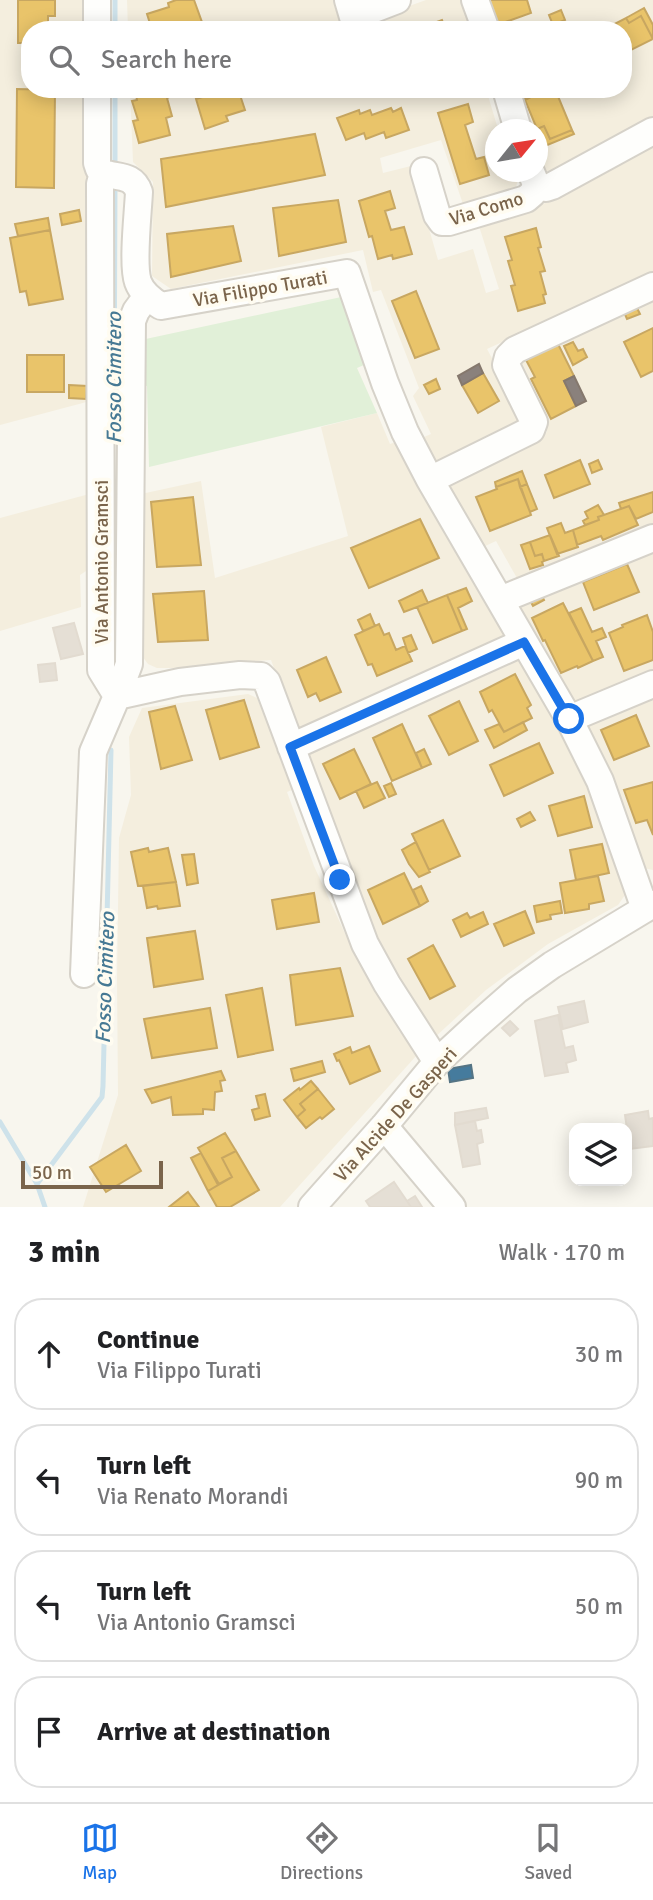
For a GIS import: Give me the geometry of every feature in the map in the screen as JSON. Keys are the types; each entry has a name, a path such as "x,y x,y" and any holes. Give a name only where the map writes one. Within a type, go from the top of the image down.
{"street":[{"path":"97,0 97,21"},
{"path":"348,0 353,17 397,0"},
{"path":"475,0 483,21"},
{"name":"Via Antonio Gramsci","path":"97,98 97,163 99,169 113,175"},
{"path":"509,98 515,119"},
{"path":"538,182 545,188 552,186 653,131"},
{"name":"Via Como","path":"424,171 437,215 442,222 526,199 533,193 534,182"},
{"path":"113,175 136,184 139,192 136,272 141,289 148,296"},
{"name":"Via Antonio Gramsci","path":"113,175 100,184 101,670 117,696"},
{"name":"Via Filippo Turati","path":"148,296 161,306 347,273 405,432 430,480 569,719 600,781 649,906"},
{"path":"430,480 531,429 534,422 506,365 508,357 515,350 653,286"},
{"name":"Via Antonio Gramsci","path":"117,696 129,664 132,321 148,296"},
{"path":"500,600 653,538"},
{"path":"290,747 524,642"},
{"path":"84,974 93,752 117,696 180,682 240,675 261,676 272,693 365,944 437,1062"},
{"path":"569,719 653,684"},
{"name":"Via Alcide De Gasperi","path":"312,1207 437,1062 517,990 552,965 649,906"},
{"path":"384,1126 452,1207"}],"shaded area":[{"path":"0,0 87,0 87,21 21,21 21,98 87,98 87,188 96,204 94,400 0,425"},
{"path":"127,0 338,0 346,21 128,21"},
{"path":"426,0 465,0 473,21 368,21"},
{"path":"484,0 653,0 653,121 557,174 548,171 548,119 524,119 517,98 632,98 632,21 491,21"},
{"path":"130,98 489,98 495,119 485,119 485,182 517,182 516,187 463,204 441,140 380,158 383,173 411,166 438,260 473,249 486,293 499,289 478,223 552,201 653,146 653,273 487,349 526,421 437,464 424,437 431,434 413,396 419,388 381,290 373,292 363,250 171,289 152,276 153,182 133,162"},
{"path":"653,294 653,533 522,587 496,541 481,548 446,486 449,480 547,432 514,366 517,358"},
{"path":"377,413 390,444 396,442 507,630 504,638 302,730 296,728 271,660 172,668 157,668 148,664 142,656 141,494 201,481 215,578 348,536 321,427"},
{"path":"93,493 89,569 80,575 81,607 0,631 0,518"},
{"path":"653,544 653,670 578,700 569,700 514,605"},
{"path":"513,660 526,662 581,759 627,872 625,895 618,905 548,944 486,990 433,1039 389,970 306,754"},
{"path":"248,694 257,698 294,789 287,792 314,866 348,940 399,1031 417,1055 280,1207 83,1207 118,1095 119,838 131,795 129,737 142,708"},
{"path":"653,695 653,870 644,868 588,730 589,722"}],"green space":[{"path":"346,296 364,365 357,368 377,413 149,467 147,386 140,385 141,340"}],"building: Homes":[{"path":"18,0 55,0 55,16 48,16 48,21 21,21 21,43 18,43"},
{"path":"194,0 202,21 149,21 147,14 169,7 168,3"},
{"path":"488,0 527,0 531,13 508,21 496,21"},
{"path":"644,8 653,25 653,39 641,16 632,21 626,18"},
{"path":"561,10 565,20 551,21 549,15"},
{"path":"641,16 653,39 632,50 632,21"},
{"path":"17,89 21,89 21,98 55,98 54,188 16,187"},
{"path":"167,98 172,116 166,118 170,135 139,143 133,121 138,120 132,101"},
{"path":"241,98 245,110 226,116 228,121 205,129 196,99"},
{"path":"559,98 572,130 550,139 548,119 533,119 525,100"},
{"path":"468,104 473,122 465,125 476,159 484,157 485,176 460,184 438,113"},
{"path":"391,108 393,112 401,108 409,130 386,138 384,132 366,139 364,133 346,140 337,118 359,110 360,114 370,110 372,115"},
{"path":"572,130 574,134 548,145 548,135 550,139"},
{"path":"315,134 325,175 166,207 161,159"},
{"path":"390,191 395,208 385,211 391,230 404,227 412,254 393,259 392,255 378,259 359,201"},
{"path":"338,200 346,242 279,256 273,208"},
{"path":"79,210 81,221 62,225 60,214"},
{"path":"48,218 50,230 18,236 15,224"},
{"path":"233,226 241,261 171,277 167,234"},
{"path":"536,228 541,247 538,248 545,271 540,272 546,294 543,295 545,303 518,311 511,286 515,285 508,261 512,260 505,237"},
{"path":"50,230 63,299 29,305 26,291 20,292 10,238"},
{"path":"416,291 439,349 415,358 392,301"},
{"path":"635,304 640,314 627,319 623,310"},
{"path":"653,328 653,371 641,377 624,342"},
{"path":"573,342 578,351 583,349 587,357 573,365 564,346"},
{"path":"558,344 574,376 564,381 576,406 551,419 531,379 535,377 526,360"},
{"path":"27,355 64,355 64,392 27,392"},
{"path":"483,373 499,401 478,413 462,385"},
{"path":"436,379 440,389 429,394 424,385"},
{"path":"69,385 87,386 86,399 69,398"},
{"path":"580,460 590,484 554,498 545,475"},
{"path":"598,460 602,469 592,473 589,464"},
{"path":"522,471 527,484 520,487 518,479 496,487 495,482"},
{"path":"518,479 531,515 490,531 476,497"},
{"path":"527,484 537,509 530,512 520,487"},
{"path":"653,492 653,512 636,519 629,506 621,509 619,503"},
{"path":"193,497 201,565 157,567 151,502"},
{"path":"598,505 604,515 585,525 583,521 588,518 585,512"},
{"path":"629,506 638,525 603,540 601,536 577,545 573,530 599,520 598,517"},
{"path":"420,519 439,558 369,588 351,548"},
{"path":"561,523 565,533 573,530 578,547 557,554 547,528"},
{"path":"550,535 559,556 544,561 542,554 535,556 530,542"},
{"path":"530,542 535,556 542,554 544,561 543,565 530,569 521,545"},
{"path":"627,564 639,592 594,610 583,582"},
{"path":"466,588 472,601 458,608 467,629 462,631 447,595"},
{"path":"422,590 428,603 404,612 399,601"},
{"path":"204,591 208,640 158,642 153,594"},
{"path":"540,592 544,600 533,606 528,597"},
{"path":"447,595 462,631 433,643 417,607"},
{"path":"563,603 593,661 561,673 532,618"},
{"path":"581,608 592,632 602,628 606,637 596,641 603,657 593,661 569,613"},
{"path":"370,614 375,626 363,631 358,620"},
{"path":"647,615 653,632 653,660 624,671 609,633"},
{"path":"379,624 384,635 389,633 396,650 405,646 412,661 377,676 372,664 368,665 355,635"},
{"path":"411,635 417,649 408,653 403,638"},
{"path":"326,657 341,692 320,701 316,693 308,697 297,670"},
{"path":"515,674 531,705 527,708 532,718 504,732 492,710 489,712 480,692"},
{"path":"244,700 259,747 220,759 206,710"},
{"path":"459,701 478,741 449,755 429,716"},
{"path":"175,706 192,760 161,769 149,712"},
{"path":"636,715 649,746 614,760 601,730"},
{"path":"523,722 527,730 494,748 485,730 499,724 504,732"},
{"path":"402,724 422,768 392,781 373,738"},
{"path":"539,743 553,773 504,796 490,765"},
{"path":"354,749 371,784 340,799 323,764"},
{"path":"424,749 431,764 422,768 416,753"},
{"path":"377,782 385,798 364,808 356,791"},
{"path":"653,782 653,835 647,820 636,823 624,790"},
{"path":"391,783 396,794 389,797 384,786"},
{"path":"584,796 592,827 558,836 549,806"},
{"path":"530,812 535,820 521,827 517,819"},
{"path":"443,820 460,856 429,870 412,834"},
{"path":"416,842 430,872 419,877 402,850"},
{"path":"602,844 609,873 576,880 570,850"},
{"path":"148,848 149,852 168,848 176,882 138,886 131,852"},
{"path":"194,854 198,883 187,885 182,855"},
{"path":"404,873 420,906 383,924 368,890"},
{"path":"598,876 604,901 589,904 589,909 565,913 560,883"},
{"path":"176,882 180,906 147,908 143,886"},
{"path":"421,886 428,901 420,906 413,890"},
{"path":"314,893 319,922 277,929 272,900"},
{"path":"560,901 562,913 550,915 551,919 537,922 534,906"},
{"path":"525,911 534,933 504,946 494,924"},
{"path":"483,912 488,924 461,937 453,920 467,913 470,918"},
{"path":"195,931 203,979 154,987 147,938"},
{"path":"433,945 455,986 430,999 408,959"},
{"path":"340,968 353,1016 296,1025 290,975"},
{"path":"262,988 273,1050 238,1057 226,995"},
{"path":"210,1008 217,1048 152,1058 144,1019"},
{"path":"369,1046 380,1071 350,1084 334,1054 350,1047 352,1053"},
{"path":"322,1061 325,1072 294,1081 291,1069"},
{"path":"221,1071 225,1080 220,1081 222,1091 215,1092 214,1110 203,1109 203,1114 173,1115 171,1097 152,1103 145,1090"},
{"path":"311,1081 318,1089 300,1104 305,1110 297,1117 284,1100"},
{"path":"318,1089 334,1109 306,1128 297,1117 305,1110 300,1104"},
{"path":"265,1094 270,1116 255,1120 252,1110 259,1108 256,1096"},
{"path":"225,1133 236,1151 222,1158 232,1177 219,1184 198,1148"},
{"path":"126,1145 141,1171 106,1192 90,1167"},
{"path":"236,1151 259,1190 230,1207 217,1207 208,1191 232,1177 222,1158"},
{"path":"201,1153 218,1185 208,1191 191,1158"},
{"path":"188,1192 199,1207 169,1207"}],"building: Public":[{"path":"471,1065 473,1078 450,1082 448,1069"}],"building: Industry":[{"path":"479,364 483,373 462,385 458,376"},
{"path":"574,376 586,401 576,406 564,381"}],"building: Other":[{"path":"74,623 83,654 61,659 53,628"},
{"path":"55,663 57,680 40,682 38,665"},
{"path":"584,1001 588,1022 563,1029 558,1007"},
{"path":"558,1015 565,1048 573,1046 576,1060 566,1063 568,1072 545,1076 535,1021"},
{"path":"510,1021 518,1029 510,1036 502,1028"},
{"path":"486,1108 488,1118 455,1125 455,1113"},
{"path":"648,1111 649,1119 653,1118 653,1146 632,1149 632,1123 626,1123 625,1115"},
{"path":"475,1121 477,1131 481,1130 483,1142 477,1144 480,1164 463,1167 455,1125"},
{"path":"394,1182 411,1207 370,1207 366,1201"},
{"path":"415,1196 422,1207 411,1207 407,1201"}],"waterway":[{"name":"Fosso Cimitero","path":"115,0 115,21"},
{"name":"Fosso Cimitero","path":"115,98 115,167"},
{"name":"Fosso Cimitero","path":"114,426 115,183"},
{"name":"Fosso Cimitero","path":"37,1184 102,1097 111,750"},
{"path":"0,1122 37,1184 45,1207"}],"route":[{"path":"340,880 290,747 524,642 569,719"}]}
